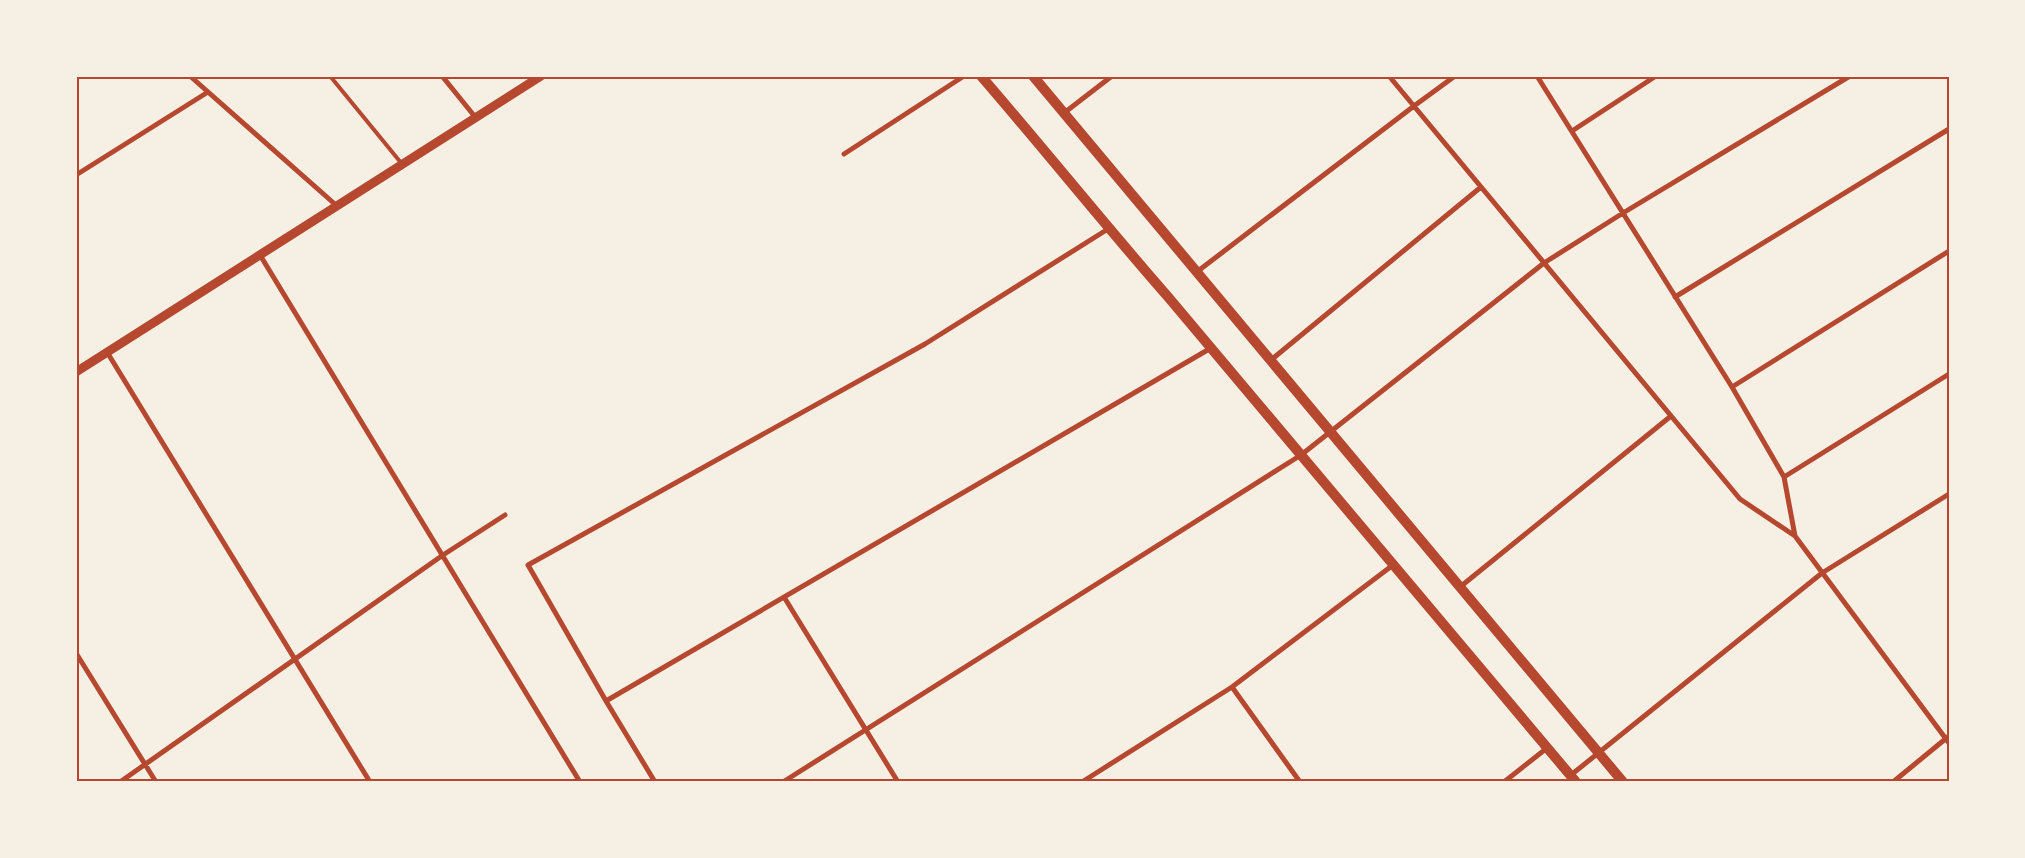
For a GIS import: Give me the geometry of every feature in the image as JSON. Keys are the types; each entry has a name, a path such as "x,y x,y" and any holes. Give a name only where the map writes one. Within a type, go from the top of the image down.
{"main road":[{"path":"981,76 1037,141 1108,229 1211,348 1574,778"},
{"path":"1033,76 1198,271 1623,782"}],"street":[{"path":"190,76 337,206"},
{"path":"442,76 476,118"},
{"path":"76,372 541,76"},
{"path":"844,154 964,76"},
{"path":"1064,113 1112,76"},
{"path":"1389,76 1740,499 1795,536 1948,739 1893,782"},
{"path":"1198,271 1455,76"},
{"path":"1537,76 1732,387 1784,477 1795,536"},
{"path":"1572,132 1656,76"},
{"path":"783,782 1301,455 1544,263 1850,76"},
{"path":"76,176 208,92"},
{"path":"1675,297 1949,129"},
{"path":"1271,360 1481,187"},
{"path":"655,782 528,565 925,344 1108,229"},
{"path":"1732,387 1949,251"},
{"path":"260,255 580,782"},
{"path":"606,701 1211,348"},
{"path":"107,352 370,782"},
{"path":"1784,477 1949,374"},
{"path":"1459,587 1671,416"},
{"path":"1574,778 1598,752 1822,573 1949,494"},
{"path":"120,782 442,555 505,515"},
{"path":"1082,782 1232,687 1393,565"},
{"path":"784,597 898,782"},
{"path":"76,653 156,782"},
{"path":"1232,687 1300,782"},
{"path":"1504,782 1547,748"}],"lane":[{"path":"330,76 402,164"}]}
